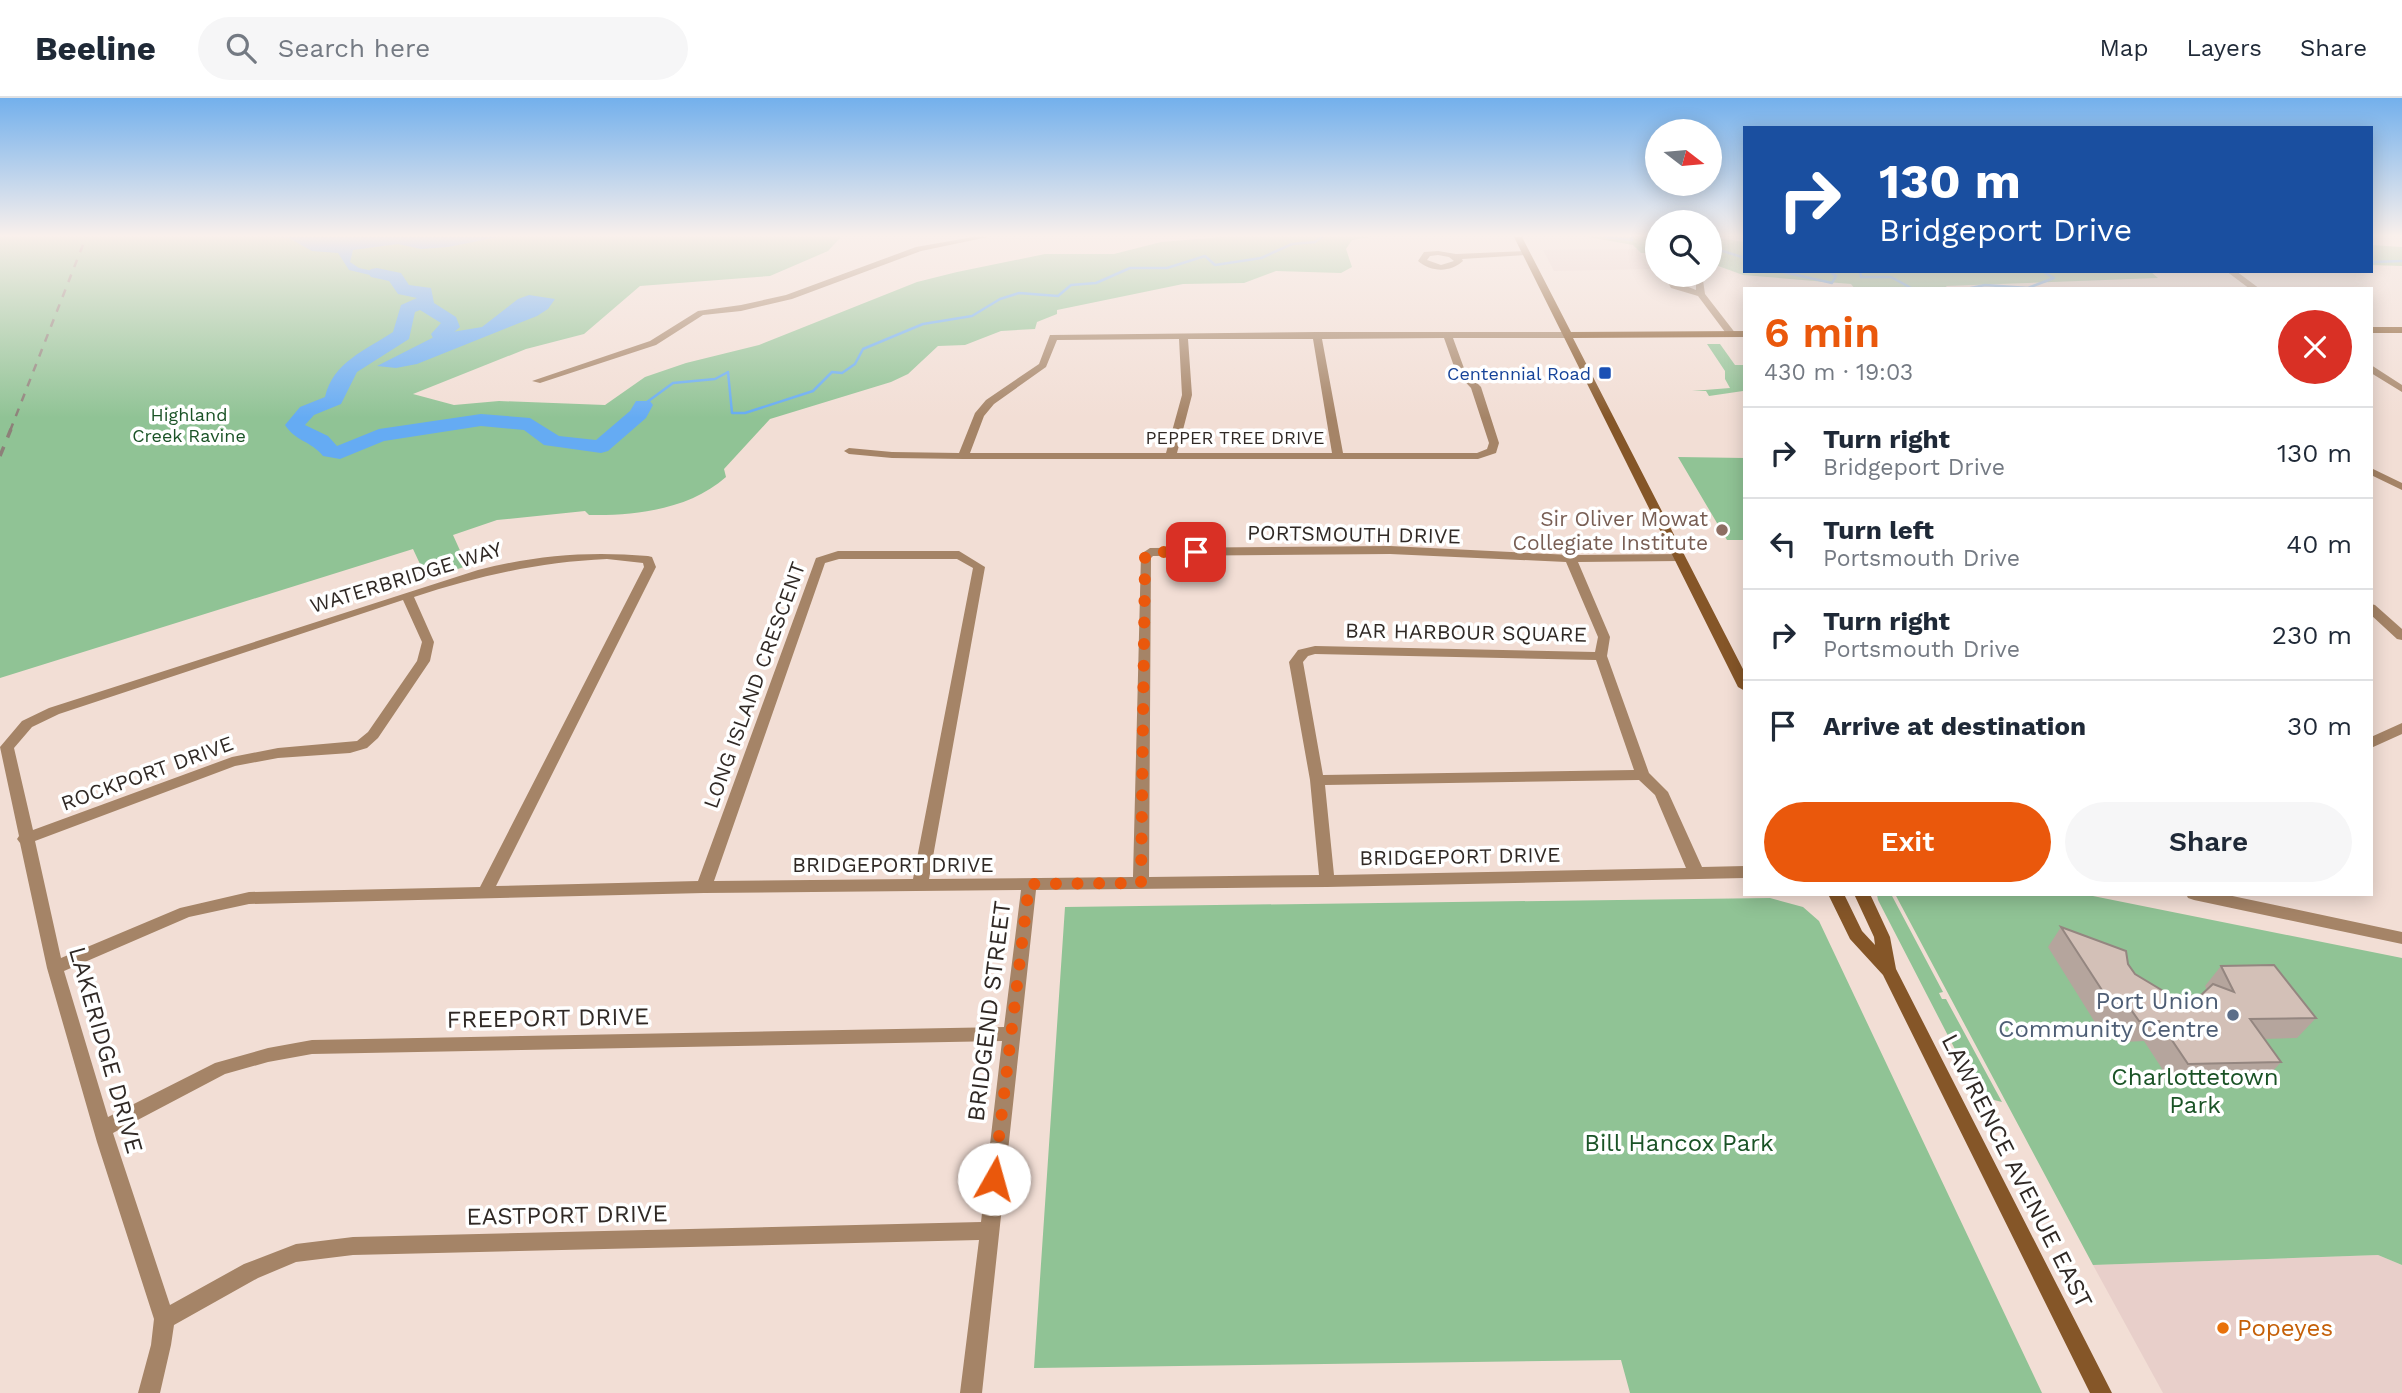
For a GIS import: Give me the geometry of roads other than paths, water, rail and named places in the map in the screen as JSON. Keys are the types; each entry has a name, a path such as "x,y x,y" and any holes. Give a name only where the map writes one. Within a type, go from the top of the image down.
{"main road":[{"path":"1549,297 1743,683"},
{"path":"2373,330 2402,330"},
{"path":"1569,335 1743,334"},
{"name":"LAWRENCE AVENUE EAST","path":"1837,896 1856,935 1889,971"},
{"name":"LAWRENCE AVENUE EAST","path":"1863,896 1882,937 1889,971 2101,1393"}],"street":[{"path":"537,380 653,344 701,313 741,308 787,297"},
{"path":"1704,297 1731,334"},
{"path":"1317,335 1338,454"},
{"name":"PEPPER TREE DRIVE","path":"849,451 963,456 1478,456 1492,452 1494,443 1476,387 1461,372 1447,335"},
{"path":"963,456 979,415 990,402 1043,365 1053,337 1569,335"},
{"path":"1171,455 1187,395 1183,336"},
{"path":"2373,369 2402,389"},
{"path":"2373,472 2402,487"},
{"name":"PORTSMOUTH DRIVE","path":"1141,883 1145,557 1150,552 1390,551 1571,559 1680,557"},
{"name":"LONG ISLAND CRESCENT","path":"704,887 820,561 838,555 959,555 979,567 920,885"},
{"name":"WATERBRIDGE WAY","path":"27,724 54,711 466,576 551,559 631,557 648,560 650,567 484,894"},
{"path":"1571,559 1604,637 1601,656"},
{"name":"ROCKPORT DRIVE","path":"25,839 232,762 278,753 362,745 373,735 423,661 428,642 407,596"},
{"path":"2373,610 2402,636"},
{"path":"2385,620 2402,620"},
{"name":"BAR HARBOUR SQUARE","path":"1327,881 1317,780 1296,662 1303,653 1315,650 1389,650 1601,656 1643,775"},
{"name":"LAKERIDGE DRIVE","path":"27,724 7,747 25,839 55,968 102,1129 164,1320 149,1393"},
{"path":"2373,742 2402,728"},
{"path":"1317,780 1643,775 1661,792 1696,872"},
{"name":"BRIDGEPORT DRIVE","path":"55,968 186,912 249,898 704,887 1327,881 1743,872"},
{"name":"BRIDGEND STREET","path":"971,1393 1029,884"},
{"path":"2203,896 2402,938"},
{"name":"FREEPORT DRIVE","path":"102,1129 221,1068 312,1047 1012,1034"},
{"name":"EASTPORT DRIVE","path":"164,1320 251,1271 285,1258 353,1246 988,1231"}],"water":[{"path":"518,299 555,299 548,309 537,316 417,364 396,368 377,366 440,334 482,327"}],"waterway":[{"path":"426,297 426,301 407,309 402,335 350,368 342,377 334,400 303,414 295,425 300,433 321,440 330,452 340,453 379,435 481,420 530,424 543,437 552,441 601,447 639,414 643,405"},
{"path":"643,405 673,383 715,379 728,372 732,413 745,413 813,391 832,372 842,373 855,364 863,349 923,324 972,316 1005,297"},
{"path":"423,304 450,321 451,327 440,334"}],"railway":[{"path":"10,431 62,297"},
{"path":"0,456 11,429"}],"place":[{"name":"Centennial Road","path":"1605,373"},
{"name":"Sir Oliver Mowat Collegiate Institute","path":"1722,530"},
{"name":"Port Union Community Centre","path":"2233,1015"},
{"name":"Popeyes","path":"2223,1328"}],"park label":[{"name":"Highland Creek Ravine","path":"189,424"},
{"name":"Charlottetown Park","path":"2195,1091"},
{"name":"Bill Hancox Park","path":"1679,1143"}]}
